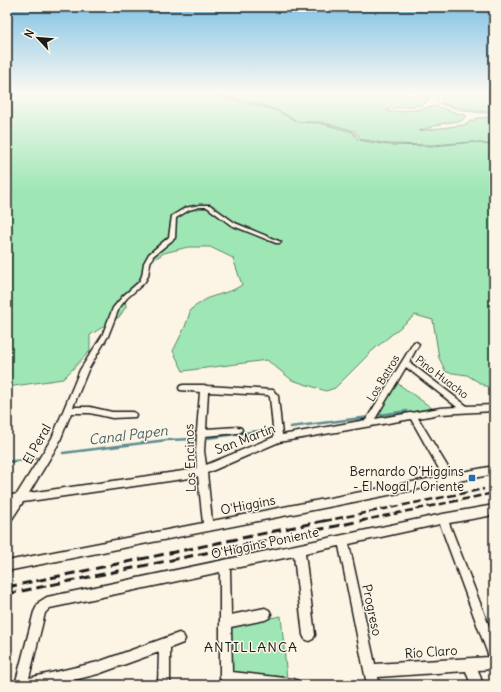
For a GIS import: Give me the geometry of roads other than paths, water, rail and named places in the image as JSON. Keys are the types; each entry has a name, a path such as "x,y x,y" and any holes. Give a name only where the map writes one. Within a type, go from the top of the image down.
{"street":[{"name":"El Peral","path":"7,519 54,445 80,378 105,336 118,305 145,276 147,263 151,255 172,238 174,230 173,221 178,214 198,206 208,206 233,224 278,242"},
{"name":"Los Batros","path":"368,424 416,344"},
{"name":"Pino Huacho","path":"405,363 465,409"},
{"path":"183,388 268,391 272,393 274,396 278,439"},
{"name":"Los Encinos","path":"204,388 200,433 201,471 208,527"},
{"name":"San Martín","path":"7,500 201,471 278,439 413,416 465,409 494,408"},
{"path":"68,410 90,410 106,414 132,415"},
{"path":"413,416 450,479"},
{"name":"San Martín","path":"200,433 238,430"},
{"name":"O'Higgins","path":"7,566 494,470"},
{"name":"O'Higgins Poniente","path":"21,685 40,612 43,606 47,603 443,519 494,510"},
{"path":"443,519 494,655"},
{"name":"Progreso","path":"343,541 373,685"},
{"path":"298,550 309,635"},
{"path":"225,566 226,678 294,685"},
{"path":"226,622 265,614"},
{"path":"28,685 98,668 179,639"},
{"path":"164,644 164,685"},
{"name":"Río Claro","path":"370,671 494,663"},
{"path":"470,664 477,685"}],"waterway":[{"name":"Canal Papen","path":"380,415 407,411"},
{"name":"Canal Papen","path":"290,427 370,417"},
{"name":"Canal Papen","path":"208,438 272,429"},
{"name":"Canal Papen","path":"63,453 167,440 195,439"},
{"name":"Canal Papen","path":"7,462 38,458"}],"railway":[{"path":"324,521 484,489"},
{"path":"360,521 494,493"},
{"path":"7,587 328,520"},
{"path":"7,594 365,520"}],"place":[{"name":"Bernardo O'Higgins - El Nogal / Oriente","path":"472,478"}],"district":[{"name":"ANTILLANCA","path":"251,647"}]}
